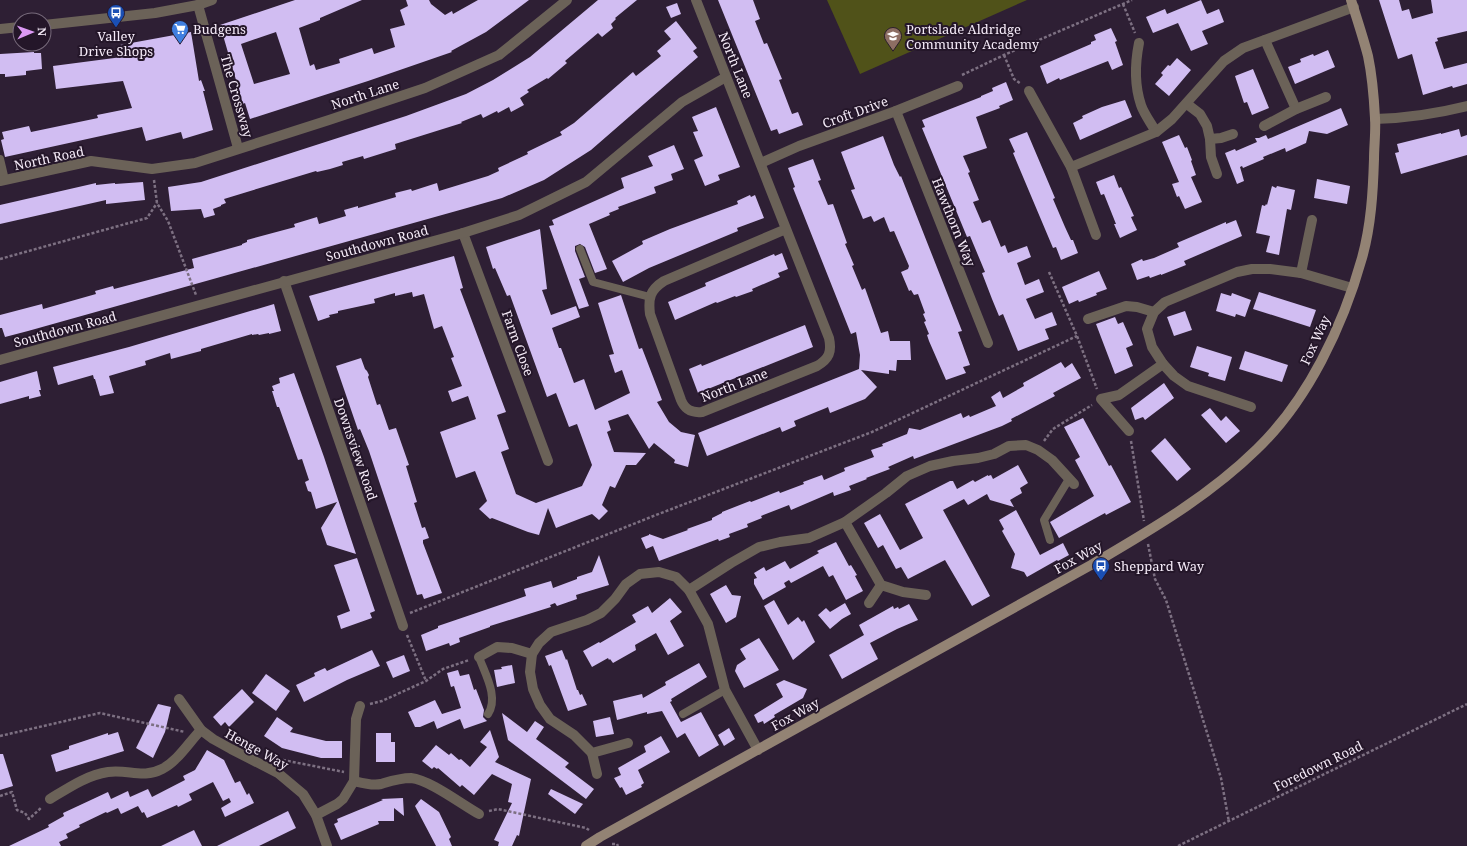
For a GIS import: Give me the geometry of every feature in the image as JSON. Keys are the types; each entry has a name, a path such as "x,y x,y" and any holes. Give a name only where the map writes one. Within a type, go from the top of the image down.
{"street":[{"path":"52,24 155,13 198,5 212,0"},
{"name":"North Lane","path":"152,169 195,163 238,148 336,118 432,85 499,55 567,0"},
{"name":"North Lane","path":"650,297 648,303 650,314 681,400 684,406 694,413 702,412 817,366 824,362 829,355 831,347 829,338 696,0"},
{"path":"1072,167 1156,132 1187,104 1224,61 1243,48 1353,4"},
{"name":"Fox Way","path":"586,846 1091,565 1146,532 1212,488 1257,449 1283,420 1313,376 1334,335 1362,257 1372,197 1375,119 1368,57 1353,4"},
{"name":"The Crossway","path":"198,5 238,148"},
{"path":"0,29 12,28"},
{"path":"1265,40 1296,109"},
{"path":"1138,43 1135,63 1136,84 1141,105 1156,132"},
{"name":"Southdown Road","path":"0,360 463,233 519,215 586,182 682,102 726,77"},
{"name":"Croft Drive","path":"761,163 799,146 896,111 958,86"},
{"path":"1029,91 1072,167 1096,235"},
{"path":"1264,126 1296,109 1326,98"},
{"path":"1187,104 1200,114 1207,126 1210,139 1211,157 1217,174"},
{"path":"1375,119 1407,118 1440,113 1467,106"},
{"name":"Hawthorn Way","path":"896,111 988,343"},
{"path":"1210,139 1233,134"},
{"name":"North Road","path":"2,181 91,161 152,169"},
{"path":"1301,273 1312,220"},
{"path":"650,297 655,286 664,281 786,229"},
{"name":"Farm Close","path":"463,233 548,461"},
{"path":"1251,407 1188,386 1174,376 1163,364 1152,347 1147,329 1154,312 1165,302 1237,272 1252,269 1270,269 1301,273 1352,288"},
{"name":"Downsview Road","path":"284,281 402,622"},
{"path":"1088,319 1126,306 1137,307 1154,312"},
{"path":"1129,431 1101,399 1119,395 1163,364"},
{"path":"689,590 759,547 780,542 809,538 845,522 907,476 930,466 978,458 994,454 1009,446 1026,444 1052,460 1072,481"},
{"path":"845,522 881,585 903,592 926,595"},
{"path":"597,774 592,753 574,734 550,719 540,705 530,672 532,654 539,643 551,632 587,620 601,613 615,599 626,584 640,574 659,572 676,577 689,590 708,624 725,690 758,750"},
{"path":"869,603 881,585"},
{"path":"479,657 497,647 512,648 532,654"},
{"name":"Henge Way","path":"179,699 199,732 278,773 303,794 316,815 324,845"},
{"path":"316,815 337,804 343,799 354,777 356,718 360,706"},
{"path":"50,799 90,776 122,771 137,774 151,774 164,768 178,756 199,732"},
{"path":"592,753 628,743"},
{"path":"354,777 370,785 402,778 419,779 479,814"}],"lane":[{"path":"0,159 2,181"},
{"path":"580,249 592,282 650,297"},
{"path":"1050,540 1044,520 1072,481"},
{"path":"479,657 493,700 492,708 488,714"},
{"path":"683,714 725,690"}],"path":[{"path":"958,86 955,78 1004,55 1132,0"},
{"path":"1123,4 1138,43"},
{"path":"1004,55 1014,78 1029,91"},
{"path":"152,169 157,203 168,222 200,305"},
{"path":"0,259 146,218 157,203"},
{"path":"1038,450 1053,429 1101,399 1077,336 1049,272"},
{"path":"426,681 402,622 656,515 872,432 1077,336"},
{"path":"1129,431 1155,579 1166,600 1221,778 1229,822"},
{"path":"360,706 382,701 426,681 443,669 479,657"},
{"name":"Foredown Road","path":"1178,846 1467,704"},
{"path":"0,736 100,713 199,732"},
{"path":"273,758 296,761 354,777"},
{"path":"0,796 12,792 17,810 25,813 29,819 50,799"},
{"path":"479,814 498,809 586,828 600,837"}],"shaded area":[{"path":"827,0 1027,0 860,74"}],"building":[{"path":"295,0 362,0 320,18 320,20 299,28 310,66 314,64 316,70 340,63 339,59 372,48 374,54 395,47 390,29 405,25 400,10 408,6 406,0 429,0 431,4 445,15 452,11 453,14 478,0 529,0 486,32 451,51 452,52 250,119 245,103 243,104 220,25","holes":["276,32 290,74 254,84 241,44"]},
{"path":"598,0 637,0 615,18 616,19 611,24 613,28 602,37 598,33 565,61 567,63 548,79 547,78 527,90 529,92 520,98 524,105 511,112 509,107 498,113 497,111 483,118 481,114 461,122 462,123 395,144 396,149 364,159 363,156 342,162 343,165 316,171 224,199 226,203 213,209 215,215 204,218 201,209 171,211 168,187 201,182 406,116 466,94 493,80 530,57"},
{"path":"718,0 753,0 760,19 755,21 764,44 767,43 782,79 779,80 792,114 798,112 803,125 779,134 777,129 771,131"},
{"path":"1201,0 1207,14 1219,9 1224,22 1202,31 1208,44 1191,51 1178,23 1153,33 1146,17 1165,9 1167,14"},
{"path":"1379,0 1399,0 1402,11 1409,9 1412,19 1433,13 1431,0 1467,0 1467,31 1437,38 1438,41 1435,42 1444,69 1467,63 1467,84 1453,88 1452,86 1423,95 1412,54 1398,59"},
{"path":"677,3 681,14 671,18 666,7"},
{"path":"676,21 697,48 693,51 698,57 591,150 544,180 502,198 28,331 5,337 2,328 0,328 0,315 42,304 43,309 96,294 95,291 113,286 114,289 194,268 192,259 242,245 247,242 247,240 295,227 294,224 317,217 319,224 346,216 344,210 358,206 358,208 396,197 395,193 411,189 412,191 437,183 439,191 488,176 499,171 498,168 528,154 527,152 562,135 560,132 574,123 633,72 636,76 661,56 657,51 671,39 664,31"},
{"path":"1111,28 1117,41 1115,42 1123,65 1112,70 1108,61 1060,80 1059,78 1047,84 1040,66 1091,44 1091,42 1096,40 1094,35"},
{"path":"191,32 199,81 201,80 205,91 203,91 213,130 183,139 181,132 146,141 142,127 5,157 1,140 4,139 2,132 29,126 31,132 98,118 97,115 132,108 123,81 56,89 53,66 122,57 120,45"},
{"path":"1328,50 1335,67 1295,84 1288,67 1301,62 1300,59 1313,54 1314,56"},
{"path":"41,53 42,69 26,71 26,75 5,77 5,74 0,74 0,54"},
{"path":"1177,58 1191,70 1169,96 1155,84 1163,75 1161,73"},
{"path":"1253,69 1269,108 1252,115 1247,102 1244,103 1235,76"},
{"path":"1006,82 1013,100 999,106 1000,108 976,117 987,148 963,156 979,200 973,202 982,223 990,220 1001,247 1005,245 1008,253 1027,246 1031,257 1017,263 1025,285 1039,279 1044,292 1026,299 1035,319 1052,312 1057,325 1045,329 1049,339 1018,351 1003,314 999,316 982,273 985,272 970,236 967,237 922,128 925,127 922,120 981,97 993,91 992,88"},
{"path":"1125,100 1132,117 1080,140 1073,123 1083,118 1082,116 1102,107"},
{"path":"716,107 740,167 718,175 720,180 705,186 694,160 703,156 693,132 698,131 692,117"},
{"path":"1341,108 1348,125 1327,134 1309,131 1306,143 1286,152 1285,148 1263,157 1264,159 1243,168 1242,166 1240,167 1244,181 1237,184 1225,153 1235,149 1236,151 1257,142 1255,138 1266,135 1268,139"},
{"path":"1459,129 1461,137 1467,135 1467,155 1401,174 1395,153 1399,152 1397,144"},
{"path":"1027,132 1055,198 1053,199 1078,253 1061,260 1056,247 1053,248 1013,153 1015,152 1009,139"},
{"path":"1179,135 1185,148 1187,147 1192,160 1191,161 1196,175 1191,177 1202,202 1185,209 1179,196 1177,197 1172,184 1179,182 1162,142"},
{"path":"883,136 894,165 900,177 901,176 962,331 958,332 970,365 963,367 966,373 946,380 927,335 929,334 924,322 926,321 923,314 925,313 918,294 914,295 911,290 909,291 901,272 908,269 909,266 894,231 890,232 884,217 874,222 871,216 863,219 851,190 855,189 841,152"},
{"path":"674,145 684,169 671,174 673,180 654,187 656,193 618,207 619,209 609,213 610,215 589,224 607,269 595,273 585,247 580,244 575,246 575,251 585,277 579,279 589,306 579,309 549,226 554,225 552,220 624,188 621,178 653,166 648,156"},
{"path":"813,159 821,180 818,181 828,205 833,204 847,243 845,244 854,265 852,266 862,290 865,288 881,333 888,331 890,341 910,341 911,360 897,360 896,371 889,370 889,374 861,370 877,387 865,399 830,413 828,407 794,421 796,426 782,432 780,427 707,456 698,433 859,369 860,355 856,332 851,334 793,188 795,187 788,168"},
{"path":"1114,175 1119,188 1121,187 1134,216 1131,217 1137,230 1120,238 1104,194 1101,195 1096,182"},
{"path":"1317,179 1350,186 1347,204 1314,198"},
{"path":"143,182 145,200 106,204 106,200 0,224 0,205 96,183 96,185"},
{"path":"1272,186 1276,188 1277,186 1295,190 1291,210 1287,209 1279,255 1266,252 1270,236 1256,233 1262,205 1267,205"},
{"path":"750,195 751,197 755,195 764,218 737,228 738,231 649,268 623,282 612,261 643,244 642,241 738,204 737,201"},
{"path":"1236,220 1242,236 1184,261 1186,265 1161,275 1150,278 1149,276 1137,280 1131,264 1142,259 1143,261 1154,258 1179,247 1177,243 1226,222 1226,224"},
{"path":"540,229 547,289 542,290 551,315 576,306 580,317 552,328 574,383 584,379 595,410 630,393 622,370 615,373 609,355 614,354 598,303 621,295 639,349 642,348 662,400 657,402 669,422 681,432 695,435 688,467 674,463 675,460 654,443 649,449 628,414 608,421 611,430 607,432 614,452 646,453 636,465 626,465 615,488 610,486 602,505 608,511 599,520 592,514 556,528 548,508 539,535 492,518 490,519 479,509 487,501 475,471 456,478 440,432 476,419 468,396 452,402 448,391 462,386 451,358 454,357 442,326 434,329 424,294 413,297 412,292 395,296 395,293 374,299 375,303 338,311 338,313 329,315 330,317 318,321 309,296 454,256 463,288 460,289 506,412 497,415 509,449 501,452 516,494 536,503 582,486 592,465 577,424 569,427 556,393 547,397 510,295 507,296 495,268 493,269 486,247"},
{"path":"782,253 788,269 778,273 780,277 752,289 753,291 717,303 716,302 675,320 668,302 706,286 705,283 774,254 775,256"},
{"path":"1099,271 1107,289 1096,293 1097,295 1069,304 1062,287"},
{"path":"1259,292 1316,310 1310,327 1253,309"},
{"path":"1221,293 1231,296 1232,293 1251,300 1245,317 1236,314 1235,317 1216,311"},
{"path":"274,304 281,331 269,334 252,334 201,349 201,351 171,359 170,353 145,361 146,365 109,376 114,393 100,396 93,375 58,385 53,367 129,347"},
{"path":"1185,311 1192,330 1174,336 1167,317"},
{"path":"1115,317 1118,324 1123,322 1133,345 1126,348 1133,366 1115,374 1096,324"},
{"path":"805,325 813,347 698,393 689,369 701,364 702,366"},
{"path":"1197,346 1232,357 1225,381 1208,376 1209,373 1190,367"},
{"path":"1245,351 1288,365 1282,382 1239,369"},
{"path":"361,358 369,375 368,377 377,405 380,404 389,430 396,428 409,465 406,466 417,502 414,503 422,528 425,527 429,538 423,540 423,543 442,593 424,599 422,594 417,595 369,451 360,429 358,430 336,366"},
{"path":"1061,362 1065,368 1072,363 1081,378 1053,393 1055,396 1011,419 1012,421 1002,426 914,459 913,456 888,467 890,469 849,486 851,490 834,496 833,492 791,510 789,505 761,516 762,518 747,524 748,527 729,534 730,537 719,541 718,539 659,561 653,546 646,549 641,538 649,534 663,539 712,520 712,518 722,512 750,501 751,502 779,491 780,493 822,475 824,480 845,471 844,468 874,457 871,450 883,446 882,444 907,434 909,428 920,430 961,413 963,418 969,415 970,417 996,406 991,397 1000,391 1003,398 1024,386 1023,383"},
{"path":"37,371 41,396 29,399 29,396 0,404 0,382"},
{"path":"294,373 356,554 327,545 321,528 337,502 316,509 311,492 308,491 305,482 309,480 302,459 298,460 279,407 277,407 272,386 280,383 279,378"},
{"path":"1164,383 1174,398 1145,420 1143,417 1135,420 1131,408"},
{"path":"1210,408 1221,421 1226,416 1240,431 1226,443 1201,415"},
{"path":"1083,418 1109,466 1111,465 1131,502 1106,515 1105,513 1059,538 1050,522 1094,496 1075,460 1080,457 1064,427"},
{"path":"1165,438 1191,469 1177,481 1151,451"},
{"path":"1018,465 1028,483 1020,488 1022,493 1010,500 1014,507 990,500 987,494 968,505 964,499 943,510 990,596 972,606 945,560 908,579 901,567 896,569 883,545 878,548 864,523 880,514 900,550 923,538 905,504 950,481 953,481 957,489 973,480 975,482 988,475 991,475 993,479"},
{"path":"1016,510 1040,555 1063,543 1069,555 1027,577 1024,572 1011,568 1015,554 1002,531 1004,529 999,520"},
{"path":"836,542 849,566 851,565 857,575 855,576 863,591 846,600 833,575 829,577 823,566 791,583 789,580 784,583 786,587 763,600 754,584 754,579 757,578 754,573 764,567 766,571 785,561 790,569 819,553 817,551"},
{"path":"599,555 609,585 576,595 577,599 557,606 555,603 550,605 551,607 490,626 459,638 460,642 450,646 449,643 426,651 421,635 438,628 438,626 526,596 524,589 551,581 553,588 577,579 577,577 592,572"},
{"path":"357,558 375,611 370,613 372,618 341,629 337,616 350,611 334,565"},
{"path":"726,585 732,595 741,596 736,617 726,623 710,594"},
{"path":"670,598 682,612 670,621 684,646 668,655 656,633 635,645 636,650 613,663 608,658 592,667 583,651 636,622 632,615 648,606 652,613"},
{"path":"774,600 788,625 798,617 802,622 804,620 815,642 793,660 764,606"},
{"path":"845,603 851,614 830,629 818,615 826,608 830,612"},
{"path":"909,604 918,620 870,643 878,659 842,679 829,655 864,635 859,625 893,606 894,609 898,607 899,609"},
{"path":"759,638 779,670 744,688 735,671 737,665 746,659 740,649"},
{"path":"372,650 380,666 347,680 304,702 296,685 315,676 314,673 325,668 327,671"},
{"path":"562,650 566,660 567,659 577,690 580,695 582,694 587,705 568,711 551,665 549,666 545,656"},
{"path":"404,655 410,671 393,678 386,662"},
{"path":"699,663 707,677 671,699 672,701 670,702 681,722 701,712 719,745 699,757 685,733 677,738 662,711 647,714 647,712 617,720 613,701 642,694 643,698 666,685 665,682"},
{"path":"512,665 515,683 497,687 494,670"},
{"path":"458,670 460,676 469,674 474,690 476,689 484,710 483,717 487,721 464,729 460,719 437,729 434,721 420,727 415,727 408,712 435,700 442,714 461,708 454,686 451,687 447,673"},
{"path":"266,674 290,691 276,711 252,693"},
{"path":"784,680 807,689 803,698 774,715 775,717 764,724 763,721 758,723 754,715 783,697 776,684"},
{"path":"242,689 254,702 229,727 225,722 221,726 213,717"},
{"path":"158,704 171,707 165,732 153,758 136,748"},
{"path":"502,713 527,732 535,721 544,727 536,739 569,763 565,767 594,789 586,799 508,740"},
{"path":"277,717 293,728 290,732 326,741 342,741 342,758 321,758 282,748 264,736"},
{"path":"610,717 614,734 596,737 593,721"},
{"path":"729,728 735,739 724,746 718,735"},
{"path":"490,730 499,757 495,762 531,779 519,836 517,835 512,846 498,846 499,842 494,840 512,803 508,802 512,784 492,774 474,795 462,785 460,787 438,768 437,769 434,767 432,769 422,761 436,745 449,755 451,753 459,760 461,759 470,767 487,747 480,742"},
{"path":"118,732 124,751 56,772 51,755 69,749 69,746 108,733 108,735"},
{"path":"376,733 391,733 391,742 395,742 395,762 376,762"},
{"path":"661,736 670,752 638,770 644,783 641,785 642,787 626,795 622,787 620,788 614,778 621,775 618,768 646,752 644,746"},
{"path":"207,750 224,760 235,783 240,781 247,795 249,793 254,803 225,817 221,808 231,802 229,798 223,801 213,782 189,794 192,800 178,807 177,805 147,818 138,806 121,814 118,808 107,813 106,812 79,825 80,827 66,834 68,838 59,842 61,846 9,846 49,827 48,825 64,816 63,813 108,792 111,799 128,791 130,797 148,789 152,797 185,780 183,776 195,770"},
{"path":"0,754 3,754 13,786 0,790"},
{"path":"551,789 583,804 575,814 548,794"},
{"path":"403,798 404,816 394,808 394,821 378,821 379,824 341,840 334,824 338,822 337,819 383,800 381,799"},
{"path":"421,799 439,812 451,837 449,839 452,846 436,846 415,806"},
{"path":"288,811 296,828 259,846 217,846"},
{"path":"194,830 202,846 161,846"}],"place":[{"name":"Valley Drive Shops","path":"116,28"},
{"name":"Budgens","path":"180,44"},
{"name":"Portslade Aldridge Community Academy","path":"893,51"},
{"name":"Sheppard Way","path":"1101,581"}]}
